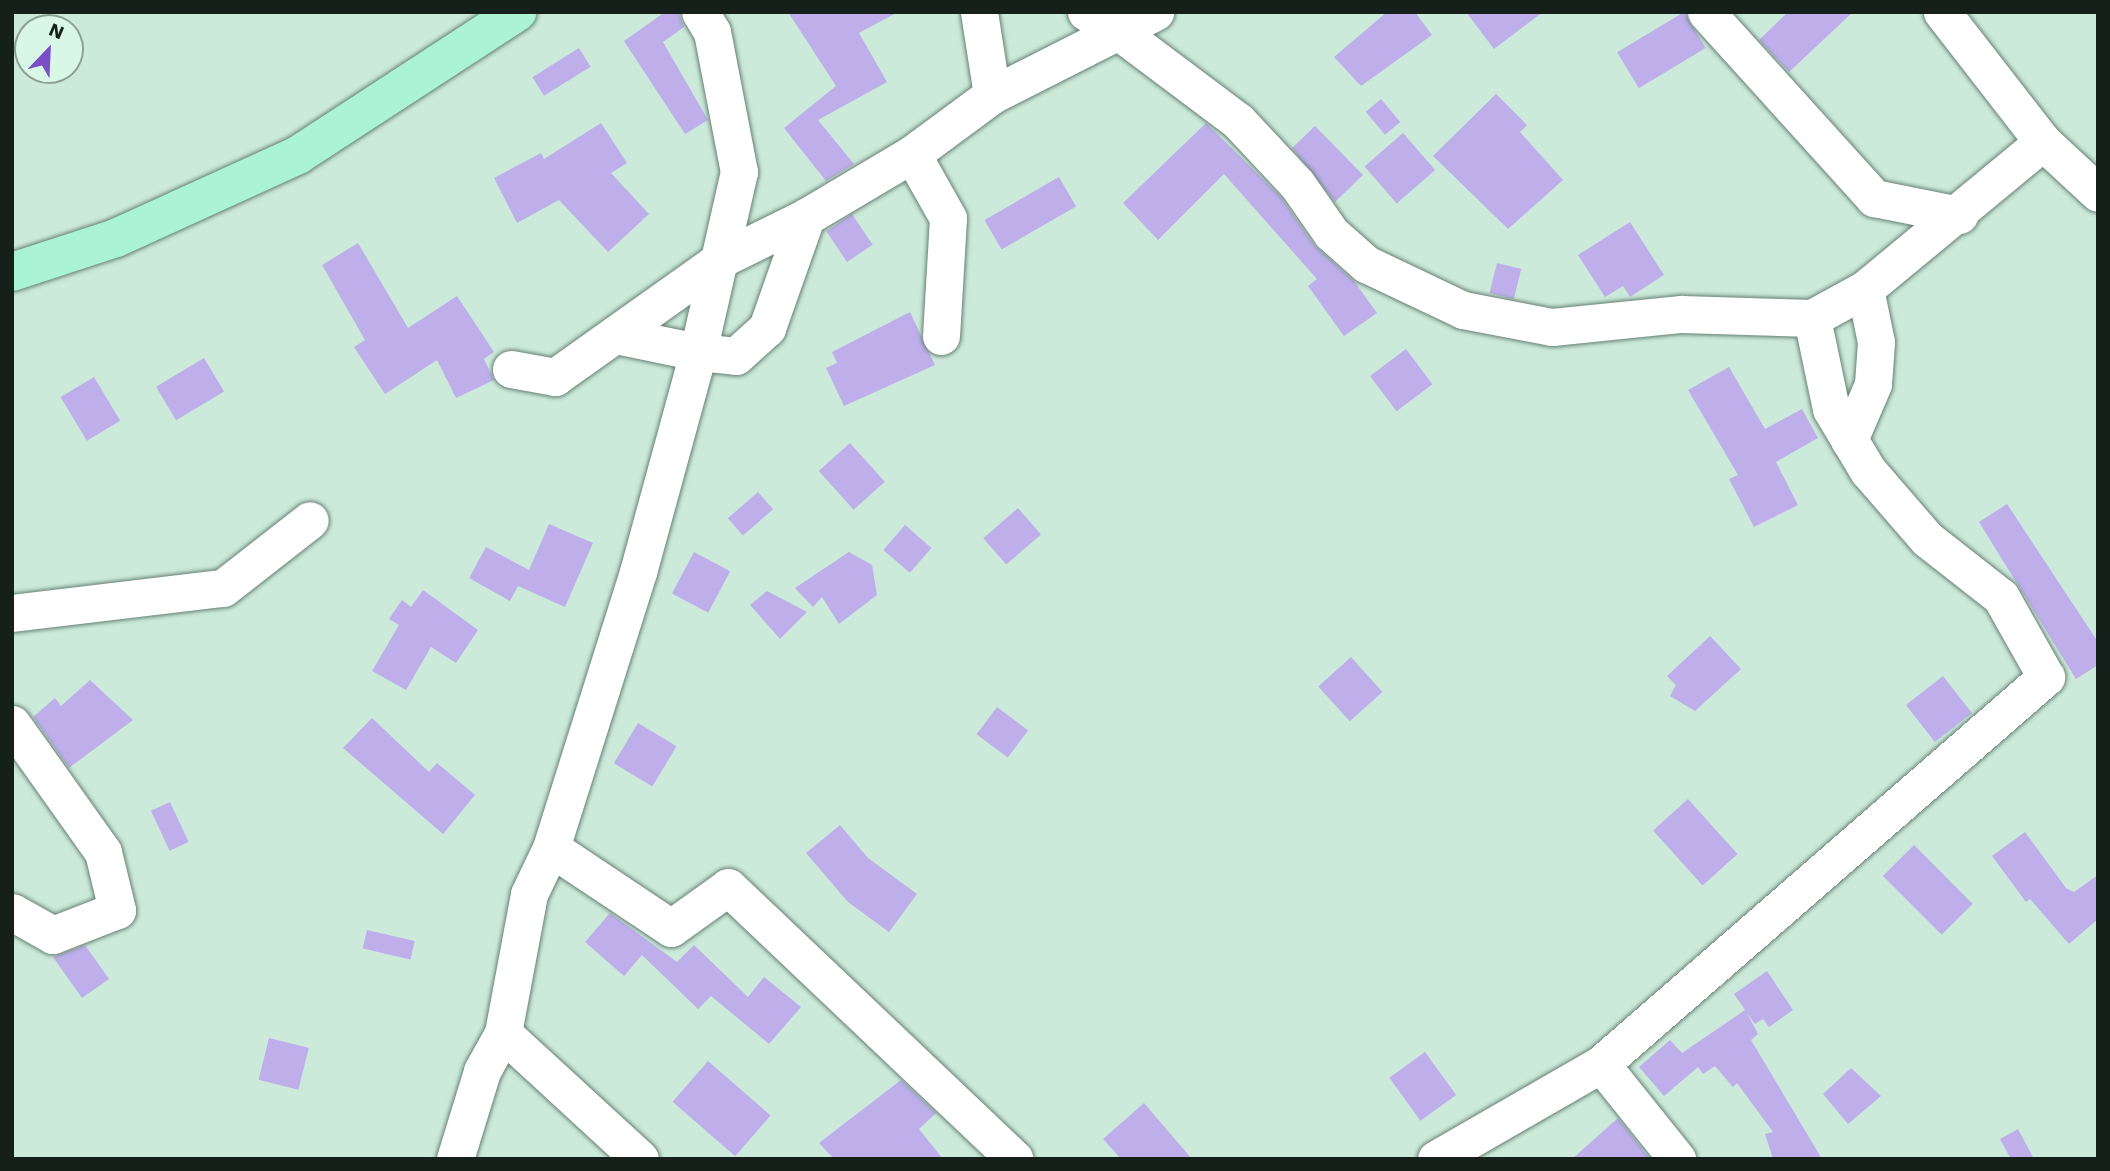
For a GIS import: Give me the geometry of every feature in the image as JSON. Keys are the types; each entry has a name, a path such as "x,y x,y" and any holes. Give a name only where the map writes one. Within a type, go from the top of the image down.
{"main road":[{"path":"12,272 116,238 298,156 517,12"}],"street":[{"path":"455,1159 482,1072 503,1033 520,926 551,848 698,352 721,259 739,172 712,32 700,12"},
{"path":"978,12 992,94"},
{"path":"1086,12 1118,31 1238,121 1297,184 1331,233 1414,291 1463,310 1552,327 1681,314 1812,318 1876,342"},
{"path":"511,369 555,377 721,259 806,217 912,154 992,94 1156,12"},
{"path":"1706,12 1874,198 1959,215"},
{"path":"1942,12 2043,142 2098,193"},
{"path":"1812,318 1865,289 1959,215 2043,142"},
{"path":"912,154 948,218 941,336"},
{"path":"615,335 698,352 736,356 767,328 806,217"},
{"path":"1849,440 1873,384 1876,342 1865,289"},
{"path":"1436,1159 1601,1064 2046,677 2001,597 1927,540 1849,440 1831,409 1812,318"},
{"path":"12,613 223,588 310,520"},
{"path":"12,724 103,852 117,910 53,935 12,912"},
{"path":"551,848 671,928 728,887 1016,1159"},
{"path":"503,1033 640,1159"},
{"path":"1601,1064 1677,1159"}],"building":[{"path":"665,12 678,12 684,27 663,42 708,120 685,134 624,41"},
{"path":"788,12 898,12 859,33 887,82 818,120 854,164 826,181 784,128 836,86"},
{"path":"1387,12 1415,12 1432,35 1361,86 1334,57"},
{"path":"1466,12 1543,12 1494,49"},
{"path":"1684,12 1706,48 1639,88 1617,52"},
{"path":"1788,12 1853,12 1789,72 1759,40"},
{"path":"579,48 591,67 544,96 532,77"},
{"path":"1496,94 1527,125 1520,132 1563,180 1508,229 1433,156"},
{"path":"1381,99 1400,122 1385,135 1366,112"},
{"path":"601,123 627,163 611,173 649,214 608,252 559,200 517,223 494,178 541,153 544,159"},
{"path":"1206,123 1281,197 1314,245 1354,281 1377,313 1344,336 1308,286 1317,279 1224,174 1158,240 1123,203"},
{"path":"1315,126 1363,175 1335,202 1292,148"},
{"path":"1403,133 1435,170 1397,203 1365,166"},
{"path":"1059,177 1076,206 1002,249 985,220"},
{"path":"852,214 873,245 847,262 826,231"},
{"path":"1630,222 1664,275 1630,297 1623,286 1605,297 1578,255"},
{"path":"358,243 408,328 457,296 494,352 484,359 494,380 456,398 437,360 385,394 354,347 365,340 322,265"},
{"path":"1497,263 1521,269 1514,299 1490,293"},
{"path":"910,312 935,365 844,406 826,368 837,363 832,352"},
{"path":"1406,349 1432,384 1397,411 1370,376"},
{"path":"204,358 224,391 176,420 156,387"},
{"path":"1729,367 1765,429 1802,409 1818,438 1776,462 1798,505 1754,527 1729,479 1738,475 1688,390"},
{"path":"94,377 120,421 87,441 61,397"},
{"path":"850,443 885,482 854,510 819,471"},
{"path":"758,492 773,509 743,536 728,518"},
{"path":"2007,504 2098,642 2098,665 2076,679 1979,522"},
{"path":"1018,508 1041,534 1006,565 983,538"},
{"path":"549,524 593,543 565,607 518,586 510,601 469,578 486,547 529,570"},
{"path":"905,525 931,548 910,573 883,550"},
{"path":"694,552 730,571 708,613 672,593"},
{"path":"849,552 872,565 877,595 839,624 822,597 813,607 795,588"},
{"path":"423,590 478,630 456,663 431,647 406,690 372,671 399,625 389,619 402,600 411,607"},
{"path":"767,591 807,612 780,639 750,605"},
{"path":"1710,636 1741,669 1695,711 1670,696 1676,685 1667,676"},
{"path":"1351,657 1382,692 1350,721 1318,686"},
{"path":"1943,676 1972,713 1935,742 1906,705"},
{"path":"90,680 133,720 69,768 33,717 55,698 61,706"},
{"path":"997,707 1028,730 1008,758 977,734"},
{"path":"372,718 429,772 437,763 475,795 443,834 343,748"},
{"path":"638,723 677,746 652,786 614,763"},
{"path":"1688,799 1738,854 1703,885 1653,830"},
{"path":"170,802 189,842 170,851 151,811"},
{"path":"840,825 868,858 917,894 889,932 848,902 806,853"},
{"path":"2025,832 2066,888 2074,892 2098,875 2098,919 2069,944 2030,899 2026,902 1992,856"},
{"path":"1914,845 1973,904 1942,935 1883,876"},
{"path":"610,913 677,962 694,945 748,997 764,977 801,1007 769,1044 711,996 698,1009 642,955 624,976 585,942"},
{"path":"367,930 415,941 410,960 363,949"},
{"path":"85,945 109,979 82,998 53,957"},
{"path":"1767,971 1793,1010 1769,1027 1763,1019 1755,1024 1747,1013 1758,1034 1751,1040 1822,1159 1773,1159 1765,1134 1773,1132 1737,1083 1733,1087 1715,1066 1703,1074 1698,1067 1664,1096 1639,1067 1670,1040 1682,1053 1745,1010 1734,994"},
{"path":"269,1038 309,1048 298,1090 259,1080"},
{"path":"1425,1052 1456,1095 1421,1121 1389,1078"},
{"path":"708,1061 771,1115 735,1156 673,1102"},
{"path":"1851,1068 1881,1096 1848,1124 1823,1094"},
{"path":"901,1080 936,1113 919,1129 943,1159 834,1159 819,1143"},
{"path":"1144,1103 1192,1159 1121,1159 1103,1139"},
{"path":"1618,1118 1650,1159 1572,1159"},
{"path":"2018,1129 2034,1159 2011,1159 2000,1139"}]}
